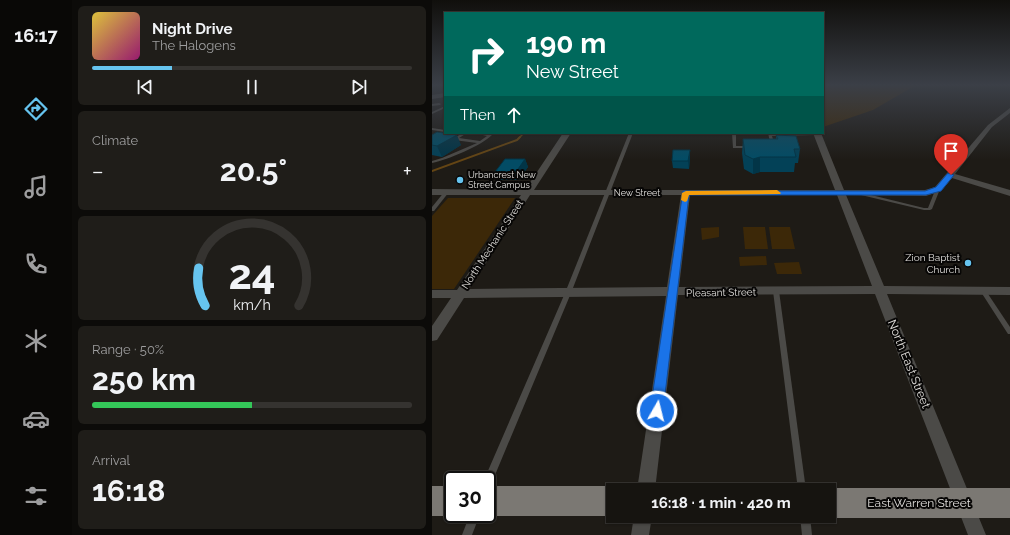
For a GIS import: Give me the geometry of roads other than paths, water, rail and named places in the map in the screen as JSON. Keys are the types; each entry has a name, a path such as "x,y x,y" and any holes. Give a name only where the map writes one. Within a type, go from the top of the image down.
{"main road":[{"path":"432,141 447,134"},
{"path":"432,501 444,501"},
{"path":"496,501 606,501"},
{"name":"East Warren Street","path":"836,503 1010,503"}],"street":[{"path":"938,189 990,126 1010,110"},
{"name":"North Mechanic Street","path":"432,336 565,134"},
{"name":"North East Street","path":"818,134 977,535"},
{"path":"951,175 1010,192"},
{"name":"New Street","path":"432,192 842,192 914,194 931,192 938,189"},
{"path":"647,483 686,193"},
{"name":"Pleasant Street","path":"432,294 776,291 1010,291"},
{"path":"640,535 641,523"}],"lane":[{"path":"432,130 444,133"},
{"path":"447,134 481,142"},
{"path":"432,162 444,159 481,142 490,134"},
{"path":"493,471 568,293 631,134"},
{"path":"734,134 734,147 755,147"},
{"path":"767,147 773,147 770,134 818,134"},
{"path":"859,193 924,209 930,208 938,189"},
{"path":"432,210 447,192"},
{"path":"776,291 801,483"},
{"path":"984,292 1010,332"},
{"path":"467,535 472,523"},
{"path":"806,523 807,535"}],"waterway":[{"path":"432,171 517,140 523,134"}],"place":[{"name":"Urbancrest New Street Campus","path":"460,180"},
{"name":"Zion Baptist Church","path":"968,263"}]}
